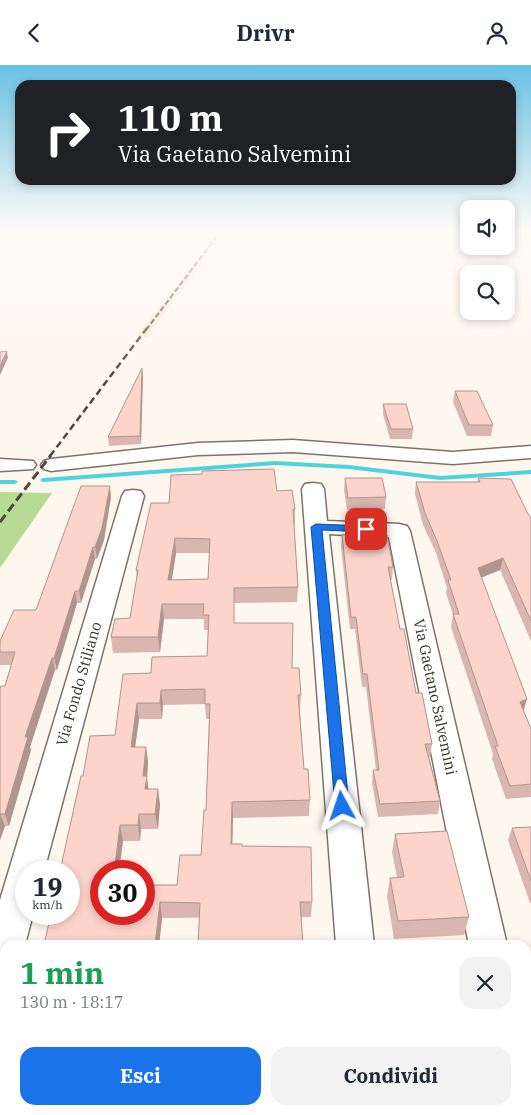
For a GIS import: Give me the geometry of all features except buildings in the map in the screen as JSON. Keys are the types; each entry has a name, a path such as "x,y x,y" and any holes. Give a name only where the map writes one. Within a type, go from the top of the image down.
{"street":[{"path":"51,465 198,449 293,446 453,457 531,452"},
{"path":"0,465 26,465"},
{"path":"313,489 355,940"},
{"name":"Via Fondo Stiliano","path":"29,860 133,496"},
{"name":"Via Gaetano Salvemini","path":"316,527 399,531 487,940"},
{"name":"Via Fondo Stiliano","path":"7,940 15,910"}],"shaded area":[{"path":"180,281 188,281 147,337 137,336"}],"green space":[{"path":"0,492 52,493 0,568"}],"waterway":[{"path":"43,480 275,463 349,467 440,478 531,472"},
{"path":"0,482 15,482"}],"railway":[{"path":"146,330 183,281"},
{"path":"50,456 147,328"},
{"path":"0,522 51,455"}],"route":[{"path":"342,806 316,527 366,529"}]}
